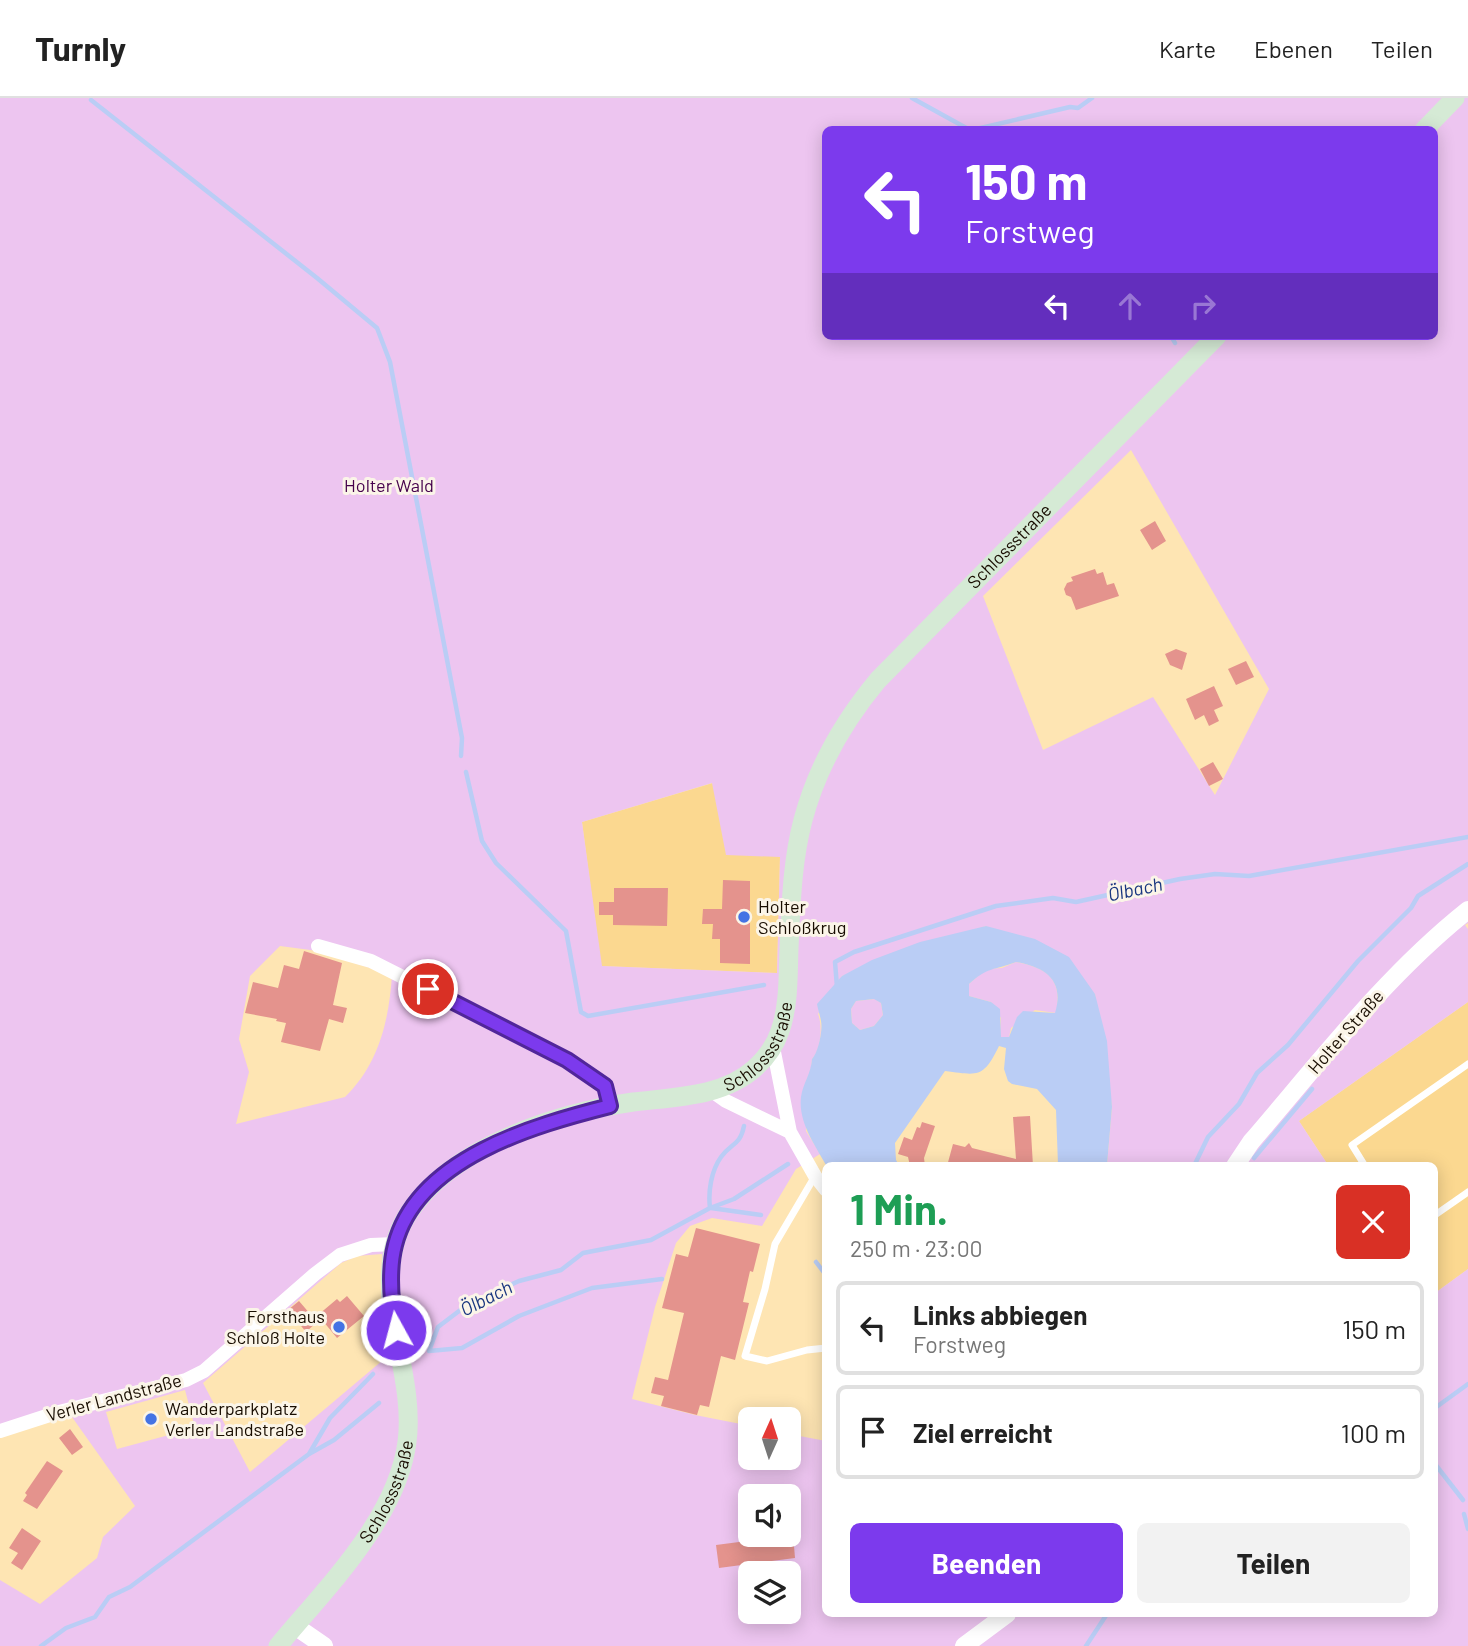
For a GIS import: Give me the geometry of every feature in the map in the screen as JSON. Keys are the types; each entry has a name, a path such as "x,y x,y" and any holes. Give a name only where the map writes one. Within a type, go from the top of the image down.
{"main road":[{"path":"1428,126 1455,98"},
{"name":"Schlossstraße","path":"278,1646 379,1518 399,1478 408,1440 407,1398 392,1307 391,1267 395,1244 409,1214 441,1176 461,1162 549,1121 610,1106 712,1091 738,1081 756,1068 774,1047 782,1028 788,989 794,873 802,823 834,739 855,707 878,680 1213,340"}],"street":[{"name":"Holter Straße","path":"1238,1162 1251,1142 1381,992 1430,940 1468,910"},
{"path":"318,946 372,961 567,1060 605,1086 610,1106"},
{"path":"774,1047 790,1132 822,1185"},
{"path":"712,1091 726,1101 790,1132"},
{"name":"Verler Landstraße","path":"0,1431 60,1412 186,1380 204,1371 340,1255 371,1245 395,1244"},
{"path":"964,1646 1003,1617"},
{"path":"295,1626 324,1646"}],"lane":[{"path":"1363,1162 1352,1145 1468,1064"},
{"path":"815,1176 775,1244 745,1356 766,1361 822,1348"},
{"path":"1438,1213 1468,1192"}],"shaded area":[{"path":"713,783 780,856 777,973 601,966 582,822"},
{"path":"1468,1002 1468,1269 1438,1291 1438,1162 1326,1162 1299,1121"}],"green space":[{"name":"Holter Wald","path":"0,98 1468,98 1468,923 1465,925 1468,929 1468,1002 1299,1121 1326,1162 1107,1162 1112,1107 1095,994 986,926 842,976 818,1014 819,1044 806,1081 806,1131 820,1154 796,1169 762,1226 712,1218 690,1226 676,1243 655,1307 632,1399 738,1423 738,1470 802,1470 802,1436 822,1440 822,1617 1438,1617 1438,1291 1468,1269 1468,1646 0,1646 0,1580 40,1604 97,1558 103,1537 135,1506 72,1417 0,1433","holes":["1131,450 1269,689 1215,795 1153,697 1043,750 983,596","712,783 726,855 780,857 777,973 602,966 582,822","280,946 318,951 392,975 385,1025 374,1056 357,1084 345,1097 236,1124 249,1072 239,1039 250,976","382,1254 381,1306 389,1355 250,1472 203,1383 341,1263 357,1256","185,1390 195,1428 117,1449 106,1412"]},
{"path":"1016,962 1036,968 1050,977 1057,992 1056,1013 1035,1010 1011,1028 1009,1037 1000,1037 1001,1018 991,1002 969,996 969,984 986,969 1002,968"},
{"path":"875,999 881,1003 883,1015 874,1026 860,1030 852,1023 851,1009 856,1001"}],"water":[{"path":"986,926 1035,939 1069,957 1095,994 1107,1041 1112,1107 1107,1162 1058,1162 1056,1110 1037,1089 1008,1081 1004,1069 1006,1048 999,1046 984,1069 978,1072 972,1074 945,1071 895,1143 897,1162 824,1162 808,1133 801,1106 802,1092 821,1036 817,1004 842,976 872,960 920,942","holes":["1016,962 1044,972 1055,984 1055,1013 1023,1011 1017,1017 1009,1037 1001,1037 1000,1009 991,1002 969,996 969,984 987,972","874,999 881,1003 883,1015 874,1026 860,1030 852,1023 851,1009 856,1001"]}],"building":[{"path":"1155,521 1166,541 1152,550 1140,530"},
{"path":"1095,569 1097,574 1103,572 1107,585 1114,583 1119,596 1076,610 1071,597 1066,595 1064,589 1067,583 1073,581 1071,577"},
{"path":"1176,649 1187,653 1182,670 1170,665 1165,654"},
{"path":"1246,661 1254,677 1236,685 1228,669"},
{"path":"1214,686 1223,706 1214,710 1219,721 1209,726 1204,715 1195,720 1186,699"},
{"path":"1213,762 1223,779 1209,786 1200,769"},
{"path":"723,880 750,881 750,964 720,963 720,939 712,939 713,924 702,924 703,909 722,909"},
{"path":"614,888 668,888 667,926 613,925 613,915 599,915 599,902 614,902"},
{"path":"304,951 342,963 333,1005 347,1008 343,1023 329,1019 320,1051 281,1042 286,1023 245,1013 253,982 278,988 284,965 299,969"},
{"path":"1030,1116 1033,1162 948,1162 953,1144 965,1147 969,1143 972,1148 1016,1159 1013,1117"},
{"path":"922,1122 935,1126 924,1162 909,1162 908,1157 898,1154 904,1137 912,1140 917,1127 920,1128"},
{"path":"696,1228 760,1244 743,1302 749,1303 735,1360 721,1356 709,1407 700,1405 697,1415 661,1406 664,1396 651,1393 655,1377 668,1380 684,1313 662,1308 676,1254 688,1257"},
{"name":"Forsthaus Schloß Holte","path":"347,1296 364,1316 337,1338 318,1315 337,1299 340,1302"},
{"path":"299,1301 317,1322 306,1332 288,1310"},
{"path":"70,1429 83,1447 72,1455 59,1438"},
{"path":"47,1461 63,1471 37,1509 23,1501 27,1495 25,1493"},
{"path":"22,1528 41,1541 22,1570 11,1563 18,1553 9,1548"},
{"path":"738,1542 738,1547 794,1547 795,1558 738,1561 738,1566 719,1568 716,1545"}],"waterway":[{"path":"912,98 963,126"},
{"path":"989,126 1070,107 1078,108 1092,98"},
{"path":"91,100 377,328 390,362 462,738 461,756"},
{"path":"466,772 482,841 496,863 566,931 581,1012 588,1016 764,985"},
{"name":"Ölbach","path":"837,987 835,962 854,952 996,906 1053,898 1076,902 1180,879 1215,874 1249,876 1468,837"},
{"name":"Ölbach","path":"1196,1162 1208,1137 1239,1104 1257,1073 1288,1045 1358,961 1411,908 1418,896 1468,864"},
{"path":"1254,1158 1312,1089"},
{"name":"Ölbach","path":"662,1279 592,1288 519,1316 462,1348 429,1351 438,1327 467,1305 519,1281 561,1270 583,1253 651,1240 710,1208 710,1189 715,1169 725,1152 738,1141 744,1126"},
{"name":"Ölbach","path":"710,1208 734,1199 788,1164"},
{"name":"Ölbach","path":"711,1208 761,1215"},
{"name":"Ölbach","path":"816,1262 822,1270"},
{"name":"Ölbach","path":"41,1646 66,1628 95,1617 109,1597 130,1587 309,1454 330,1418 373,1374"},
{"path":"1438,1406 1468,1384"},
{"name":"Ölbach","path":"309,1454 334,1440 379,1403"},
{"path":"1438,1468 1463,1500"},
{"path":"1464,1514 1468,1529"},
{"path":"1086,1646 1105,1617"}],"place":[{"name":"Holter Schloßkrug","path":"744,917"},
{"name":"Forsthaus Schloß Holte","path":"339,1327"},
{"name":"Wanderparkplatz Verler Landstraße","path":"151,1419"}],"route":[{"path":"396,1330 392,1307 391,1267 395,1244 409,1214 441,1176 489,1147 549,1121 610,1106 605,1086 567,1060 428,989"}]}
